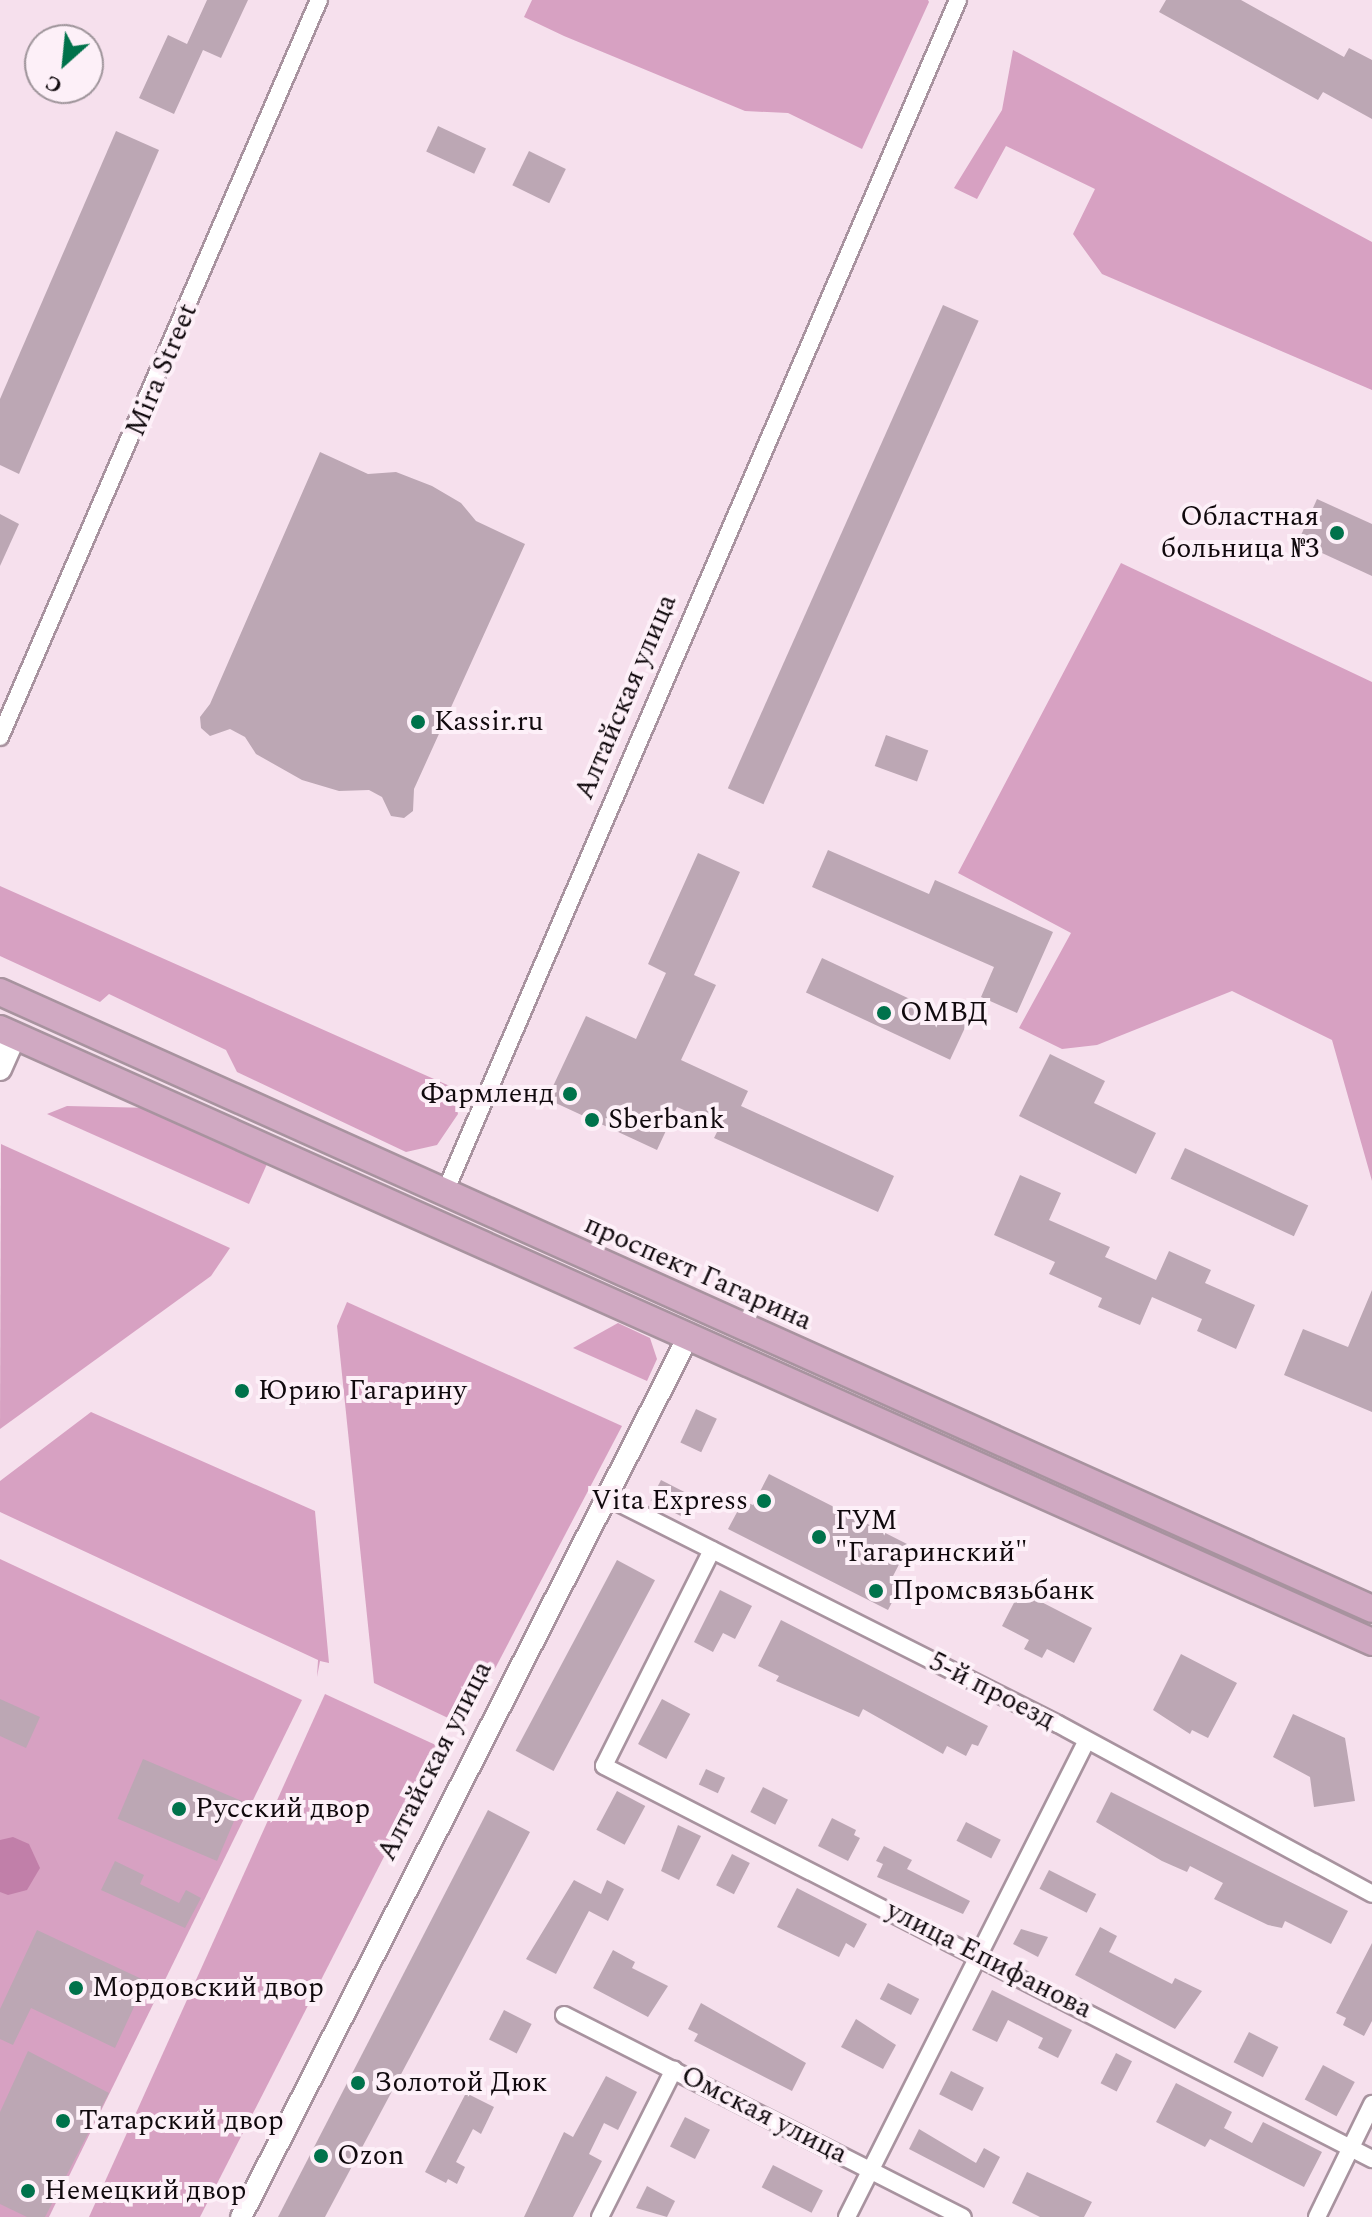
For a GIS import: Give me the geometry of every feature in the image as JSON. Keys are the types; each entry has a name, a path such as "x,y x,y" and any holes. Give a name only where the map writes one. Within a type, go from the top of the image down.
{"main road":[{"name":"проспект Гагарина","path":"0,992 1372,1609"},
{"path":"0,1069 8,1033 30,1005"},
{"path":"8,1033 1372,1642"},
{"name":"Алтайская улица","path":"431,1222 444,1194"},
{"path":"689,1335 700,1309"}],"street":[{"name":"Mira Street","path":"0,737 319,0"},
{"name":"Алтайская улица","path":"444,1194 958,0"},
{"name":"Алтайская улица","path":"241,2217 689,1335"},
{"name":"5-й проезд","path":"607,1497 1086,1742 1372,1894"},
{"name":"улица Епифанова","path":"712,1550 604,1766 977,1953 1372,2159"},
{"path":"847,2217 977,1953 1086,1742"},
{"name":"Омская улица","path":"564,2015 963,2217"},
{"path":"600,2217 674,2069"},
{"path":"1317,2217 1372,2104"}],"shaded area":[{"path":"532,0 929,2 862,149 788,113 745,111 564,36 524,17"},
{"path":"1013,50 1372,242 1372,390 1102,274 1073,234 1095,189 1006,146 977,199 954,188 1002,110"},
{"path":"1121,563 1372,682 1372,1181 1332,1040 1232,991 1097,1045 1062,1049 1019,1028 1071,933 958,873"},
{"path":"0,886 452,1087 458,1114 437,1145 406,1152 237,1072 226,1050 109,994 100,1002 0,956"},
{"path":"67,1106 152,1108 267,1164 249,1204 47,1114"},
{"path":"1,1144 230,1248 211,1276 0,1429"},
{"path":"347,1302 622,1426 465,1726 374,1683 337,1326"},
{"path":"618,1323 650,1338 657,1359 647,1381 573,1348"},
{"path":"91,1412 315,1511 329,1663 320,1661 317,1677 318,1660 0,1512 0,1481"},
{"path":"0,1559 302,1700 49,2217 0,2217"},
{"path":"325,1694 440,1747 200,2217 89,2217"},
{"path":"13,1837 29,1844 40,1868 27,1890 8,1895 0,1892 0,1840"}],"building":[{"path":"207,0 248,0 221,58 203,50 174,114 139,98 168,35 187,44"},
{"path":"1166,0 1241,0 1344,57 1349,48 1372,60 1372,119 1323,92 1318,100 1159,12"},
{"path":"438,126 486,148 474,174 426,151"},
{"path":"116,131 159,150 19,474 0,465 0,399"},
{"path":"529,151 566,169 549,203 512,185"},
{"path":"943,305 979,321 763,804 728,788"},
{"path":"320,452 368,474 396,472 432,486 461,503 476,521 525,544 414,789 413,811 404,818 391,816 382,797 369,790 339,791 302,780 256,754 245,737 230,729 210,736 201,728 200,717 210,704"},
{"name":"Областная больница №3","path":"1317,499 1372,524 1372,576 1298,542"},
{"path":"0,514 19,524 0,566"},
{"path":"886,735 928,750 917,781 875,766"},
{"path":"828,850 929,894 935,880 1053,932 1017,1013 981,997 994,967 812,887"},
{"path":"698,853 740,872 694,975 716,985 681,1060 748,1091 741,1106 894,1176 878,1212 714,1138 720,1126 677,1107 657,1150 547,1099 586,1016 636,1039 666,973 648,964"},
{"path":"822,958 966,1025 950,1060 806,992"},
{"path":"1050,1054 1105,1081 1094,1103 1156,1133 1136,1174 1019,1116"},
{"path":"1185,1148 1308,1205 1294,1236 1171,1179"},
{"path":"1020,1175 1061,1193 1049,1220 1110,1247 1105,1257 1156,1280 1169,1251 1211,1270 1205,1283 1255,1305 1236,1349 1197,1331 1202,1319 1152,1297 1140,1325 1098,1307 1102,1298 1049,1274 1055,1262 994,1235"},
{"path":"1372,1290 1372,1412 1284,1375 1303,1329 1348,1347"},
{"path":"696,1409 717,1419 701,1452 680,1443"},
{"name":"ГУМ \"Гагаринский\"","path":"769,1474 909,1545 892,1578 902,1583 888,1610 728,1529 743,1501 753,1505"},
{"path":"661,1480 692,1496 682,1516 651,1500"},
{"path":"617,1560 655,1580 554,1771 516,1751"},
{"path":"720,1590 752,1606 735,1639 723,1633 713,1652 694,1642"},
{"path":"1020,1591 1092,1628 1074,1663 1047,1649 1042,1658 1024,1649 1029,1640 1002,1626"},
{"path":"781,1620 988,1726 978,1746 972,1744 966,1756 947,1746 943,1754 863,1709 859,1717 776,1681 779,1676 758,1666"},
{"path":"1181,1654 1237,1683 1208,1738 1192,1730 1190,1734 1153,1710"},
{"path":"0,1699 40,1717 26,1748 0,1736"},
{"path":"662,1699 690,1714 666,1759 638,1744"},
{"path":"1293,1714 1345,1738 1355,1801 1314,1807 1310,1777 1273,1757"},
{"name":"Русский двор","path":"143,1759 242,1801 217,1861 118,1819"},
{"path":"706,1769 725,1778 718,1793 699,1784"},
{"path":"763,1787 788,1800 775,1825 750,1812"},
{"path":"617,1791 645,1806 625,1845 596,1830"},
{"path":"1111,1792 1348,1911 1331,1944 1285,1921 1282,1928 1268,1925 1214,1899 1223,1883 1190,1866 1187,1872 1162,1861 1096,1822"},
{"path":"488,1810 530,1832 325,2217 278,2217"},
{"path":"832,1818 856,1830 854,1835 860,1838 848,1861 818,1846"},
{"path":"966,1822 1001,1840 991,1858 956,1841"},
{"path":"678,1825 701,1836 679,1880 661,1871"},
{"path":"884,1846 912,1860 907,1869 970,1901 963,1914 877,1877 883,1864 876,1861"},
{"path":"732,1854 750,1863 734,1894 716,1885"},
{"path":"115,1861 144,1875 140,1884 179,1903 186,1890 201,1898 185,1928 101,1890"},
{"path":"1049,1870 1096,1894 1087,1913 1039,1889"},
{"path":"574,1880 601,1894 607,1880 624,1889 608,1921 589,1911 556,1974 526,1959"},
{"path":"797,1888 867,1924 854,1948 846,1943 839,1957 777,1927"},
{"path":"1100,1927 1117,1936 1109,1952 1172,1984 1175,1978 1202,1991 1175,2029 1075,1975"},
{"path":"1021,1929 1048,1937 1038,1957 1013,1944"},
{"name":"Мордовский двор","path":"37,1930 146,1981 115,2048 31,2008 13,2045 0,2039 0,2009"},
{"path":"1372,1943 1372,2021 1364,2036 1343,2025 1346,2018 1336,2013"},
{"path":"613,1950 635,1962 632,1968 668,1986 648,2017 593,1988"},
{"path":"888,1983 919,1999 911,2015 880,1999"},
{"path":"992,1990 1072,2030 1058,2058 1038,2048 1043,2038 1008,2020 997,2042 972,2030"},
{"path":"701,2003 806,2063 792,2091 694,2041 698,2034 688,2029"},
{"path":"504,2010 532,2024 517,2053 489,2039"},
{"path":"856,2019 896,2045 883,2069 841,2047"},
{"path":"1249,2032 1278,2047 1263,2077 1234,2062"},
{"path":"28,2051 109,2093 45,2217 27,2217 0,2204 0,2112"},
{"path":"1116,2053 1132,2061 1117,2091 1101,2083"},
{"path":"1323,2065 1355,2082 1336,2116 1305,2099"},
{"path":"951,2071 984,2088 972,2111 939,2094"},
{"path":"606,2076 637,2092 618,2130 604,2123 589,2154 602,2161 573,2217 524,2217 564,2132 573,2137"},
{"path":"1176,2083 1232,2112 1224,2128 1252,2143 1263,2122 1322,2152 1304,2187 1210,2139 1205,2147 1156,2122"},
{"path":"466,2093 494,2107 481,2134 473,2129 456,2162 465,2167 457,2184 448,2179 446,2183 425,2172"},
{"path":"685,2117 710,2130 695,2159 670,2146"},
{"path":"919,2129 976,2163 984,2148 1000,2157 984,2188 909,2149"},
{"path":"773,2165 823,2190 812,2213 762,2187"},
{"path":"1027,2172 1092,2202 1084,2217 1040,2217 1012,2203"},
{"path":"647,2186 675,2201 667,2217 636,2208"}],"place":[{"name":"Областная больница №3","path":"1337,533"},
{"name":"Kassir.ru","path":"418,722"},
{"name":"ОМВД","path":"884,1013"},
{"name":"Фармленд","path":"570,1094"},
{"name":"Sberbank","path":"592,1120"},
{"name":"Юрию Гагарину","path":"242,1391"},
{"name":"Vita Express","path":"764,1501"},
{"name":"ГУМ \"Гагаринский\"","path":"819,1537"},
{"name":"Промсвязьбанк","path":"876,1591"},
{"name":"Русский двор","path":"179,1809"},
{"name":"Мордовский двор","path":"76,1988"},
{"name":"Золотой Дюк","path":"358,2083"},
{"name":"Татарский двор","path":"63,2121"},
{"name":"Ozon","path":"321,2156"},
{"name":"Немецкий двор","path":"28,2191"}]}
